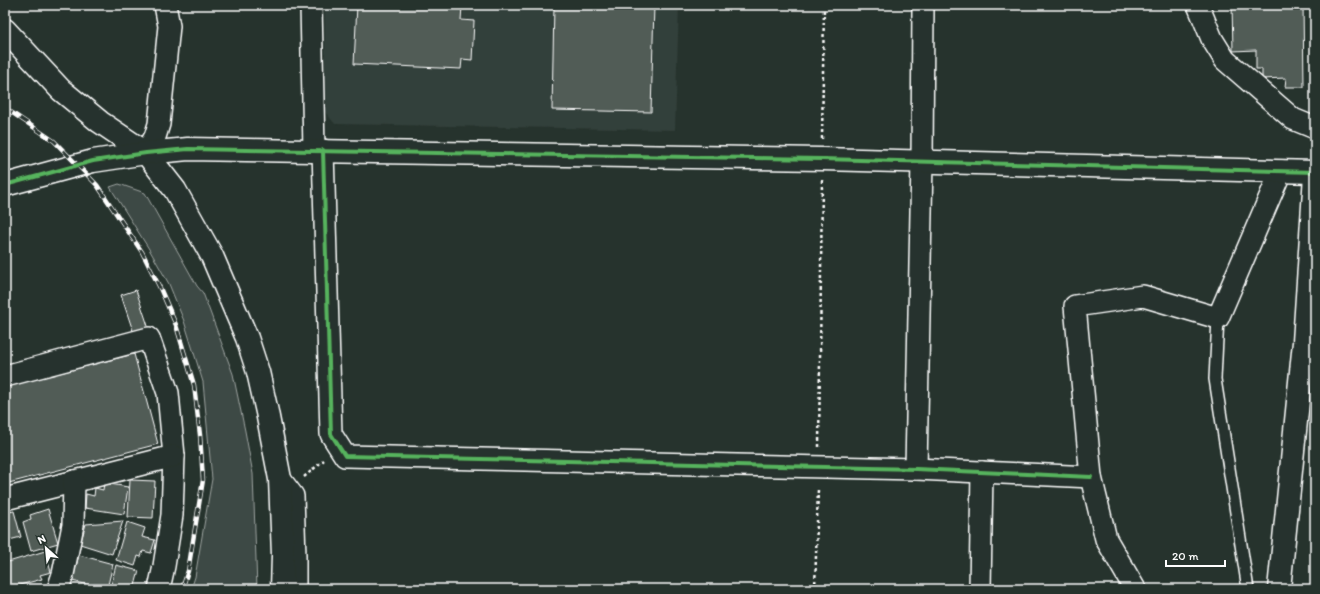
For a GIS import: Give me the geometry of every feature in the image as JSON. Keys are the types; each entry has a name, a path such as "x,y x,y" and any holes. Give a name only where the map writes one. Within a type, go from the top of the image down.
{"street":[{"path":"146,153 155,137 159,124 169,26 165,5"},
{"path":"311,5 319,150 331,434 345,456 916,469 1091,477"},
{"path":"916,469 922,161 923,5"},
{"path":"1198,5 1212,39 1225,60 1293,119 1315,128"},
{"path":"5,30 61,90 100,122 146,153 175,190 212,256 238,316 258,372 280,479 283,555 282,589"},
{"path":"5,185 93,161 146,153 188,149 922,161 1315,173 1309,344 1279,589"},
{"path":"1135,589 1106,539 1091,477 1075,306 1143,296 1218,318 1281,171"},
{"path":"5,376 149,338 168,393 174,456 172,515 159,589"},
{"path":"5,499 174,456"},
{"path":"980,589 982,472"},
{"path":"280,479 292,496 295,589"},
{"path":"58,589 64,574 73,525 74,481"}],"lane":[{"path":"1218,318 1215,379 1248,589"}],"path":[{"path":"815,589 819,467 824,5"},
{"path":"303,477 339,447"}],"shaded area":[{"path":"325,5 679,5 675,130 335,124 325,112"},
{"path":"119,184 145,193 197,286 203,293 233,374 253,474 257,589 191,589 195,577 212,479 203,382 184,321 169,284 110,187"}],"building":[{"path":"357,5 462,6 461,20 474,21 472,60 462,59 461,69 354,64"},
{"path":"554,5 654,5 651,112 552,110"},
{"path":"1232,5 1303,5 1304,87 1285,87 1286,78 1262,79 1262,69 1256,69 1256,50 1233,51"},
{"path":"136,290 149,329 134,334 121,295"},
{"path":"134,354 158,444 5,484 5,387"},
{"path":"130,480 155,481 153,518 128,517"},
{"path":"104,483 128,487 124,514 85,508 86,494 94,496 95,488 103,490"},
{"path":"48,509 58,543 31,551 23,522 31,519 30,515"},
{"path":"14,511 21,537 5,541 5,513"},
{"path":"123,521 112,554 80,544 86,524"},
{"path":"127,522 145,528 142,537 155,540 151,553 143,551 141,557 138,556 135,566 116,560"},
{"path":"45,551 51,572 40,575 42,579 5,589 5,563"},
{"path":"79,555 113,564 107,589 72,581"},
{"path":"116,565 139,571 134,589 110,589"}],"railway":[{"path":"5,108 54,141 97,185 142,252 176,325 194,385 200,435 203,480 188,571 182,589"}],"cycle path":[{"path":"5,185 93,161 146,153 188,149 822,159 1315,172"},
{"path":"323,150 331,434 345,456 916,469 1091,477"}]}
